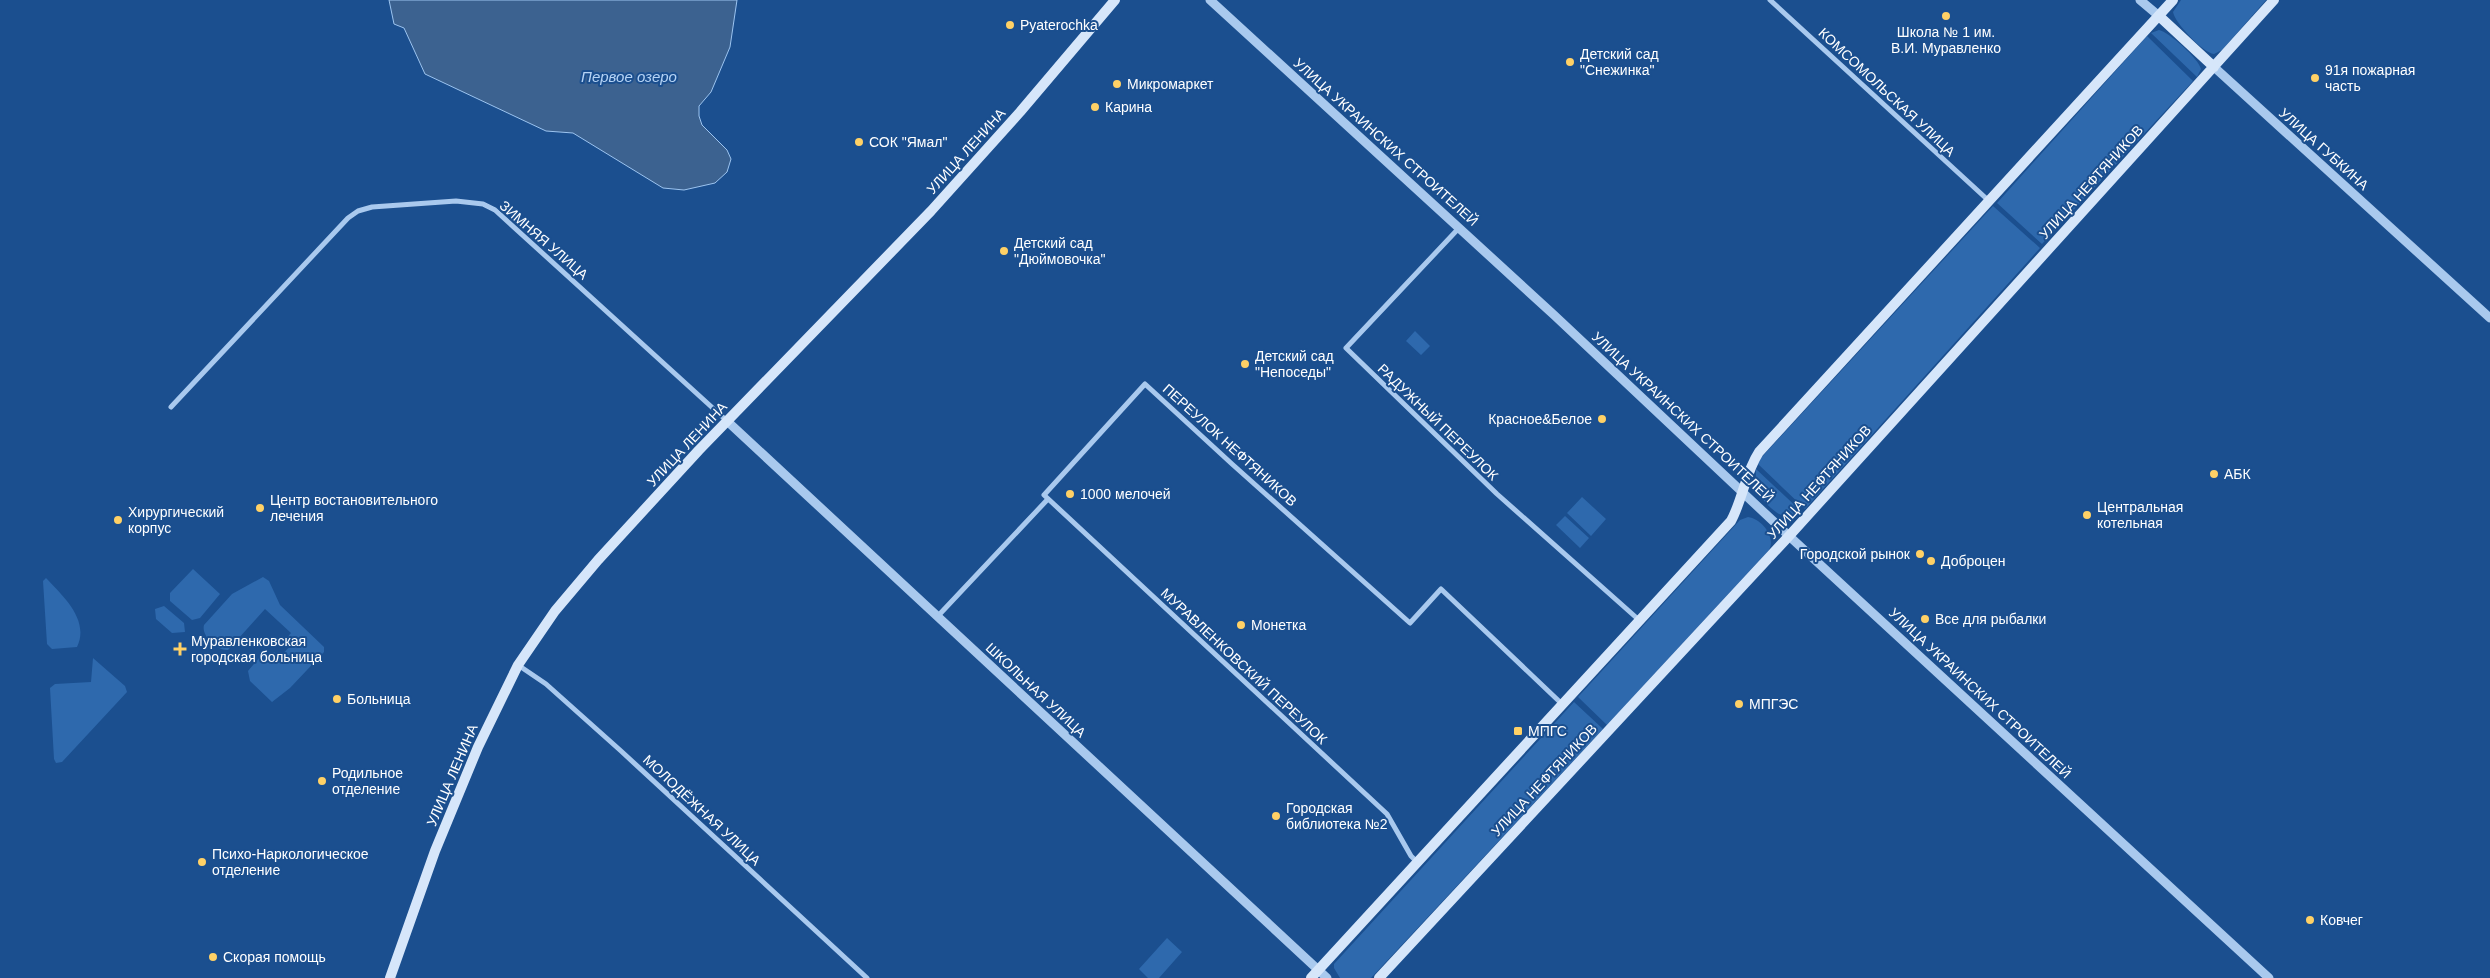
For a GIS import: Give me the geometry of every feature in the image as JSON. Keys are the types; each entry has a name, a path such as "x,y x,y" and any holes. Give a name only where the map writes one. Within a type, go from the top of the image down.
{"main road":[{"name":"УЛИЦА ЛЕНИНА","path":"390,978 453,804 518,665 555,611 598,560 728,421 931,211 1003,131 1115,0"},
{"path":"1315,974 1731,520 1753,462 1759,452 2173,0"},
{"name":"УЛИЦА НЕФТЯНИКОВ","path":"1379,978 1790,536 2274,0"},
{"name":"УЛИЦА ГУБКИНА","path":"2158,16 2214,67"}],"street":[{"name":"УЛИЦА УКРАИНСКИХ СТРОИТЕЛЕЙ","path":"1210,0 2269,978"},
{"name":"КОМСОМОЛЬСКАЯ УЛИЦА","path":"1770,0 1989,201"},
{"name":"УЛИЦА ГУБКИНА","path":"2140,0 2158,16"},
{"name":"УЛИЦА ГУБКИНА","path":"2214,67 2490,318"},
{"name":"ЗИМНЯЯ УЛИЦА","path":"171,407 348,218 358,211 372,207 456,201 483,204 495,210 728,421"},
{"name":"РАДУЖНЫЙ ПЕРЕУЛОК","path":"1459,228 1346,348 1484,482 1640,620"},
{"name":"ПЕРЕУЛОК НЕФТЯНИКОВ","path":"937,618 1145,384 1410,623 1442,589 1562,704"},
{"name":"ШКОЛЬНАЯ УЛИЦА","path":"728,421 1315,974 1327,978"},
{"name":"МУРАВЛЕНКОВСКИЙ ПЕРЕУЛОК","path":"1046,497 1387,814 1411,856 1418,863"},
{"name":"МОЛОДЁЖНАЯ УЛИЦА","path":"518,665 546,684 622,751 867,978"}],"shaded area":[{"path":"2181,0 2266,0 2222,50 2214,54 2203,49 2184,30 2175,17 2173,12"},
{"path":"2159,30 2176,41 2195,59 2201,69 2197,77 2151,33"},
{"path":"2147,36 2193,81 2042,244 1997,203"},
{"path":"1993,206 2040,248 1805,509 1758,464 1760,459"},
{"path":"1415,331 1430,346 1421,355 1406,341"},
{"path":"1756,469 1802,512 1790,518 1783,516 1770,507 1757,489"},
{"path":"1582,497 1606,519 1591,536 1567,513"},
{"path":"1565,516 1589,538 1580,548 1556,525"},
{"path":"1748,517 1758,521 1766,529 1771,540 1769,550 1607,725 1578,697 1740,520"},
{"path":"193,569 220,594 200,618 192,620 170,601 170,593"},
{"path":"263,577 269,581 280,605 324,647 324,652 290,688 272,702 250,681 248,671 259,658 265,663 274,652 280,657 291,645 286,639 291,633 265,609 228,650 219,648 211,642 207,638 204,629 204,625 232,594"},
{"path":"46,578 73,609 80,627 77,647 52,649 47,644 43,581"},
{"path":"164,606 184,623 185,632 172,633 156,619 155,609"},
{"path":"93,658 125,686 127,692 62,762 56,763 54,759 50,688 55,684 91,682"},
{"path":"1574,702 1603,729 1371,978 1340,978 1334,968 1334,964"},
{"path":"1167,938 1182,952 1159,978 1148,978 1139,969"}],"water":[{"name":"Первое озеро","path":"389,0 737,0 730,47 711,92 699,106 699,116 702,125 727,150 731,159 727,172 715,183 684,190 663,188 573,133 546,131 425,74 404,28 394,24"}],"place":[{"name":"Школа № 1 им. В.И. Муравленко","path":"1946,16"},
{"name":"Pyaterochka","path":"1010,25"},
{"name":"Детский сад \"Снежинка\"","path":"1570,62"},
{"name":"91я пожарная часть","path":"2315,78"},
{"name":"Микромаркет","path":"1117,84"},
{"name":"Карина","path":"1095,107"},
{"name":"СОК \"Ямал\"","path":"859,142"},
{"name":"Детский сад \"Дюймовочка\"","path":"1004,251"},
{"name":"Детский сад \"Непоседы\"","path":"1245,364"},
{"name":"Красное&Белое","path":"1602,419"},
{"name":"АБК","path":"2214,474"},
{"name":"1000 мелочей","path":"1070,494"},
{"name":"Центр востановительного лечения","path":"260,508"},
{"name":"Центральная котельная","path":"2087,515"},
{"name":"Хирургический корпус","path":"118,520"},
{"name":"Городской рынок","path":"1920,554"},
{"name":"Доброцен","path":"1931,561"},
{"name":"Все для рыбалки","path":"1925,619"},
{"name":"Монетка","path":"1241,625"},
{"name":"Муравленковская городская больница","path":"180,649"},
{"name":"Больница","path":"337,699"},
{"name":"МПГЭС","path":"1739,704"},
{"name":"МПГС","path":"1518,731"},
{"name":"Родильное отделение","path":"322,781"},
{"name":"Городская библиотека №2","path":"1276,816"},
{"name":"Психо-Наркологическое отделение","path":"202,862"},
{"name":"Ковчег","path":"2310,920"},
{"name":"Скорая помощь","path":"213,957"}]}
